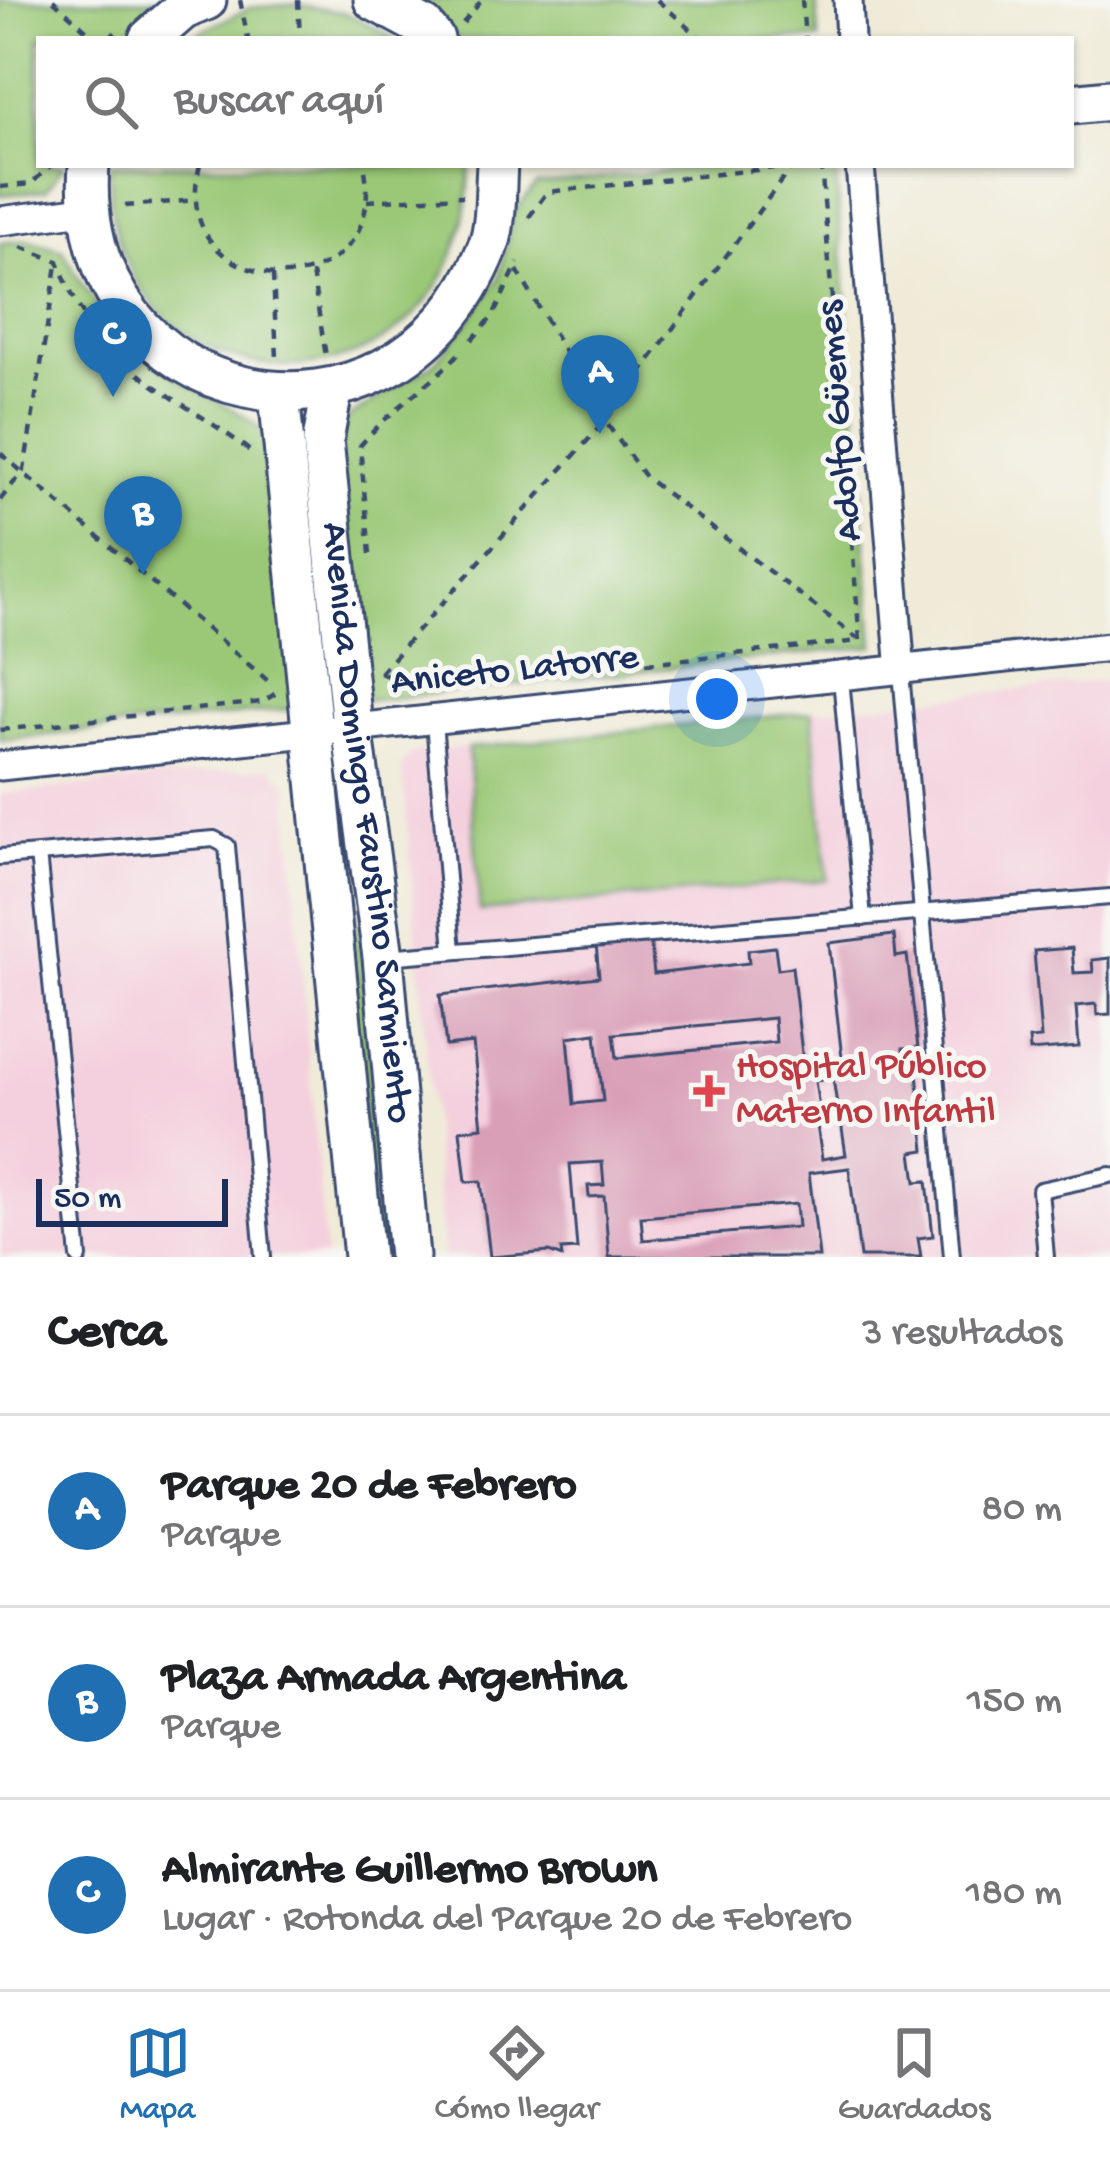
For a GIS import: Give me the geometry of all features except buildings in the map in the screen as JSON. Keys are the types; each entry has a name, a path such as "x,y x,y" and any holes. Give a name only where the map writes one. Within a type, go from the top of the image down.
{"main road":[{"path":"152,36 182,10 206,0"},
{"path":"374,0 424,27 448,32"},
{"path":"1074,104 1110,100"},
{"path":"88,168 86,210 104,277 149,337 213,377 279,394 332,391 395,364 454,312 490,243 496,180"},
{"name":"Avenida Domingo Faustino Sarmiento","path":"332,391 323,432 333,728 364,1257"},
{"name":"Avenida Domingo Faustino Sarmiento","path":"279,394 333,728 383,957 409,1257"}],"street":[{"path":"848,0 850,36"},
{"name":"Adolfo Güemes","path":"860,168 901,672"},
{"path":"0,221 86,210"},
{"name":"Aniceto Latorre","path":"0,766 1110,647"}],"lane":[{"path":"901,672 952,1257"},
{"path":"841,678 863,918"},
{"path":"434,721 453,951"},
{"path":"0,857 214,839 227,847 263,1257"},
{"path":"38,854 79,1257"},
{"path":"383,957 1110,897"},
{"path":"1046,1257 1040,1190 1110,1175"}],"path":[{"path":"52,0 93,36"},
{"path":"240,0 247,36"},
{"path":"298,0 300,36"},
{"path":"448,32 482,0"},
{"path":"657,0 699,36"},
{"path":"802,0 805,36"},
{"path":"0,187 31,184 47,168"},
{"path":"200,168 197,200 210,239 230,260 273,275 312,272 354,238 367,201 366,168"},
{"path":"525,233 529,214 548,192 773,168"},
{"path":"380,673 605,421 791,168"},
{"path":"821,168 860,641"},
{"path":"367,201 496,180"},
{"path":"86,210 197,200"},
{"path":"370,560 360,446 387,413 441,375 493,316 517,270 521,251"},
{"path":"0,500 23,470 58,261"},
{"path":"517,270 605,421 645,477 860,641"},
{"path":"312,272 332,391"},
{"path":"273,275 279,394"},
{"path":"0,453 279,691"},
{"path":"380,673 414,687 860,641"},
{"path":"378,650 380,673"},
{"path":"277,668 279,691"},
{"path":"0,730 262,702 279,691"}],"shaded area":[{"path":"1110,680 1110,1257 444,1257 402,765 413,753"},
{"path":"270,767 287,782 325,1257 0,1257 0,794"}],"green space":[{"path":"0,0 171,0 124,36 36,36 36,168 62,168 46,190 0,195"},
{"path":"413,0 816,0 819,36 455,36"},
{"path":"295,4 346,13 390,36 192,36 250,8"},
{"path":"110,168 469,168 453,255 410,318 351,355 284,366 218,351 161,313 122,250"},
{"path":"698,168 835,168 874,646 364,701 340,448 346,419 433,364 465,326 498,280 514,212 536,185"},
{"path":"28,240 63,250 88,293 136,346 196,390 246,417 271,441 301,708 0,740 0,243"},
{"path":"812,712 828,880 480,911 468,748"},
{"path":"343,759 387,1257 376,1257 332,760"}],"place":[{"name":"Almirante Guillermo Brown","path":"113,397"},
{"name":"Parque 20 de Febrero","path":"600,434"},
{"name":"Plaza Armada Argentina","path":"143,575"},
{"name":"Hospital Público Materno Infantil","path":"709,1091"}]}
